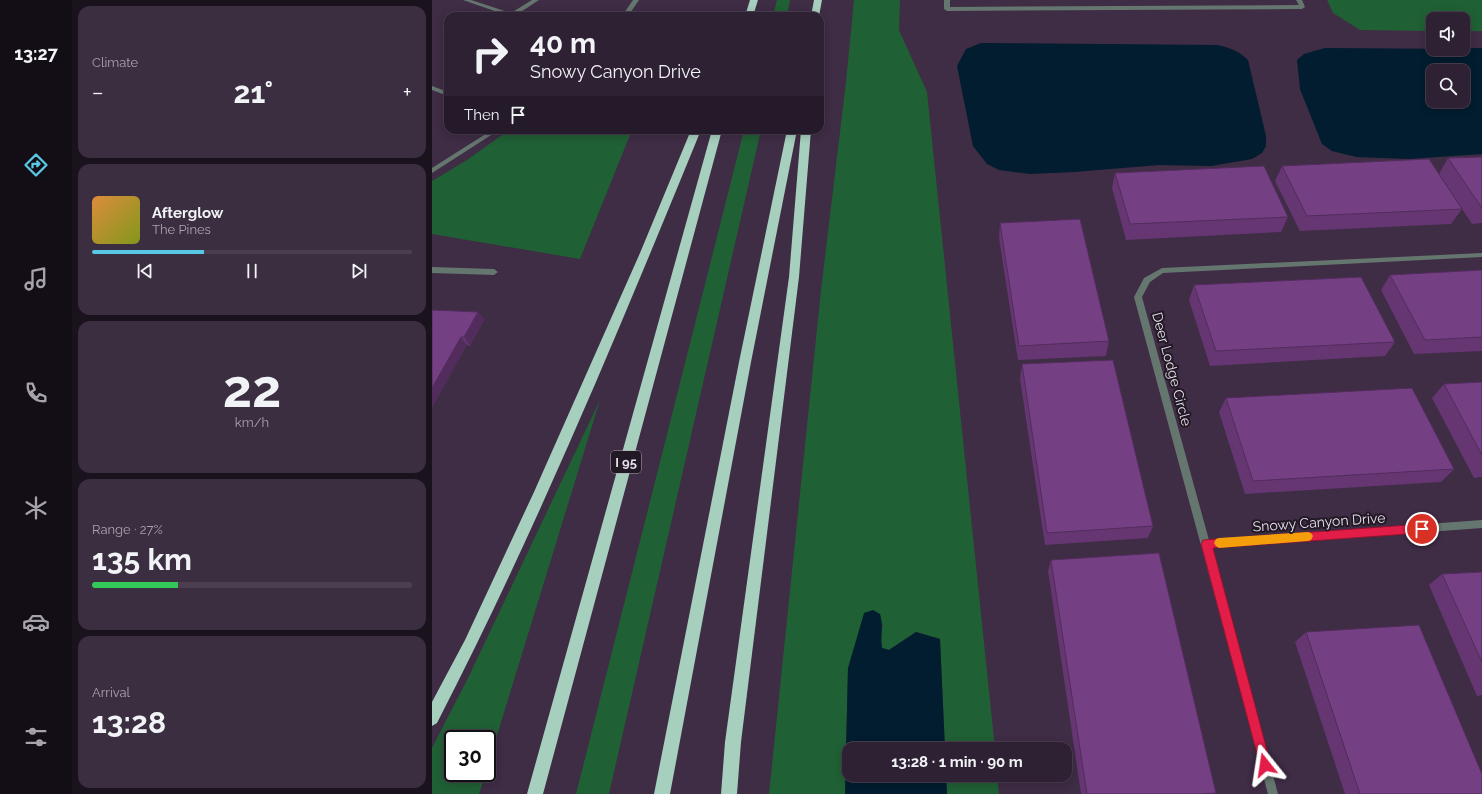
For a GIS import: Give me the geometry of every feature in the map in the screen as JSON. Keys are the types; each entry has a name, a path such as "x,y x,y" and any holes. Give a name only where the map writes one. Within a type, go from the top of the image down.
{"highway":[{"path":"750,12 754,0"},
{"path":"816,12 818,0"},
{"path":"432,718 470,645 541,492 645,253 694,134"},
{"name":"I 95","path":"535,794 716,134"},
{"path":"662,794 746,354 791,134"},
{"path":"729,794 734,742 794,277 806,134"}],"street":[{"path":"466,0 501,12"},
{"path":"519,12 536,0"},
{"path":"628,12 636,0"},
{"path":"947,0 947,9 955,9 1302,6 1299,0"},
{"path":"432,88 444,92"},
{"path":"432,171 490,134"},
{"name":"Deer Lodge Circle","path":"1273,794 1138,296 1147,280 1162,271 1482,255"},
{"path":"432,270 494,272"},
{"name":"Snowy Canyon Drive","path":"1206,544 1482,524"}],"green space":[{"path":"777,0 790,0 788,12 774,12"},
{"path":"854,0 900,0 899,30 927,92 994,742 945,742 940,639 916,632 889,650 882,648 880,637 883,623 848,668 846,742 842,742 842,782 845,782 845,794 769,794 821,290 846,82"},
{"path":"1327,0 1482,0 1482,31 1470,31 1470,12 1426,12 1426,31 1360,30 1333,13"},
{"path":"503,134 630,134 580,259 432,234 432,181 467,160"},
{"path":"743,134 760,134 609,794 576,794"},
{"path":"600,400 496,739 496,730 444,730 444,782 483,782 479,794 432,794 432,748 468,678"},
{"path":"946,782 998,782 999,794 947,794"}],"water":[{"path":"981,43 1218,45 1230,49 1238,52 1248,60 1266,136 1266,146 1262,153 1252,159 1211,166 1159,165 1030,174 999,170 987,164 973,146 957,66 966,49"},
{"path":"1325,48 1426,49 1426,56 1470,56 1470,48 1482,48 1482,154 1409,159 1356,157 1332,151 1322,144 1300,89 1297,60 1304,54"},
{"path":"873,610 880,614 882,627 882,648 889,650 916,632 940,639 945,742 846,742 848,668 864,613"},
{"path":"845,782 946,782 947,794 845,794"}],"building":[{"path":"1482,157 1482,208 1448,158"},
{"path":"1429,159 1462,209 1307,216 1282,166"},
{"path":"1264,166 1288,217 1130,224 1115,173"},
{"path":"1080,219 1109,341 1019,346 1000,223"},
{"path":"1482,270 1482,337 1425,340 1390,275"},
{"path":"1361,277 1395,342 1216,351 1194,285"},
{"path":"432,310 478,312 464,337 461,337 432,388"},
{"path":"1113,360 1153,526 1047,533 1022,364"},
{"path":"1482,382 1482,455 1444,384"},
{"path":"1412,388 1454,469 1253,481 1226,398"},
{"path":"1159,553 1216,793 1087,794 1051,560"},
{"path":"1482,572 1482,662 1442,574"},
{"path":"1419,625 1482,774 1482,794 1360,794 1306,632"}],"slow traffic":[{"path":"1219,543 1308,536"}],"route":[{"path":"1265,765 1206,544 1422,529"}]}
